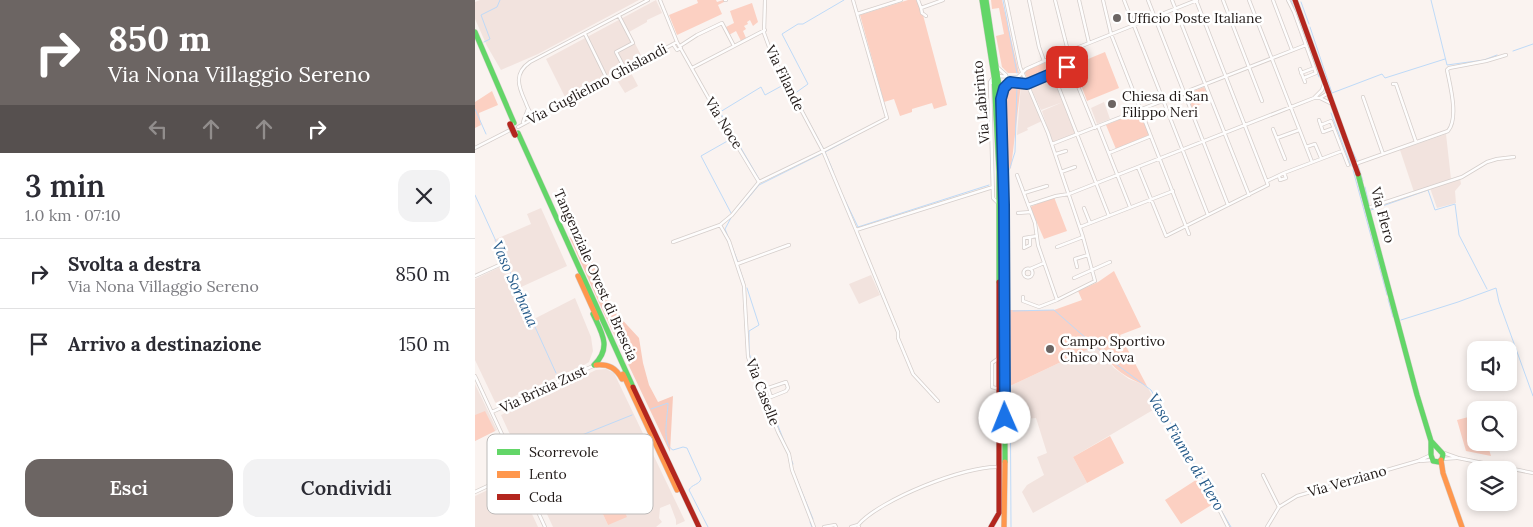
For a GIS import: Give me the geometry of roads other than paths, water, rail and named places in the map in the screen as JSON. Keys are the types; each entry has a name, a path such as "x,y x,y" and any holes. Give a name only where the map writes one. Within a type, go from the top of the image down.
{"main road":[{"name":"Via Labirinto","path":"982,0 995,80 997,107 999,389 1002,418"},
{"name":"Via Labirinto","path":"987,0 997,67 995,80 1001,99 1004,205 1002,467 1005,504 1000,519 1004,527"},
{"name":"Via Flero","path":"1298,1 1355,164 1417,395 1431,441 1462,527"},
{"name":"Tangenziale Ovest di Brescia","path":"475,32 591,305 651,434"},
{"name":"Tangenziale Ovest di Brescia","path":"475,41 618,356 699,527"},
{"path":"591,305 605,350 603,357 594,365"},
{"path":"594,365 606,364 615,368 635,400"},
{"name":"Tangenziale Ovest di Brescia","path":"653,438 695,527"},
{"path":"993,526 994,521 1000,519"}],"street":[{"path":"536,117 528,109 518,81 523,67 648,0"},
{"name":"Via Noce","path":"660,0 679,45 759,182"},
{"name":"Via Filande","path":"765,0 764,34 774,60 823,151"},
{"path":"673,242 721,225 732,215 759,182 887,118 853,0"},
{"path":"857,14 901,0"},
{"path":"918,0 922,13 927,16"},
{"path":"921,8 943,0"},
{"path":"1006,0 1022,73 1052,144 1080,227 1095,281 1039,307 1023,301 1023,297"},
{"path":"1029,0 1039,47 1044,61"},
{"path":"1055,0 1068,51"},
{"path":"1079,0 1089,43"},
{"path":"1103,0 1111,34 1189,234"},
{"path":"1124,0 1209,215"},
{"path":"1148,0 1229,205"},
{"path":"1172,0 1249,195"},
{"path":"995,80 1007,76 1018,77 1025,69 1197,0 1268,185 1167,236 1139,167"},
{"path":"1223,0 1263,101"},
{"path":"1249,0 1312,162"},
{"path":"1273,0 1293,50"},
{"path":"1289,0 1306,45 1314,68 1315,73 1304,80 1301,71 1314,68"},
{"path":"619,16 633,43 616,52 625,69"},
{"name":"Via Guglielmo Ghislandi","path":"475,148 673,44 679,45 723,23 734,46"},
{"path":"692,68 765,30"},
{"path":"585,34 607,79"},
{"path":"673,44 677,50 679,45"},
{"path":"1052,144 1306,45"},
{"path":"1061,54 1067,67 1071,68 1109,153 1130,207"},
{"path":"1355,164 1446,132 1452,126 1453,105 1447,70 1506,55"},
{"path":"997,67 1007,76"},
{"path":"995,80 1027,84 1067,67"},
{"path":"1053,73 1109,216"},
{"path":"1320,96 1325,78"},
{"name":"Via Labirinto","path":"995,80 993,198 999,204"},
{"path":"1001,99 1004,88 1010,82"},
{"path":"1393,84 1396,84 1400,92 1416,142"},
{"path":"1028,205 1069,194 1329,92"},
{"path":"1320,96 1335,108"},
{"path":"1363,97 1383,154"},
{"path":"515,128 526,118 528,109"},
{"path":"1319,120 1323,132 1334,128"},
{"path":"1321,125 1331,121 1348,166"},
{"path":"1273,129 1285,159"},
{"path":"1277,138 1299,130"},
{"path":"1109,153 1151,136"},
{"path":"1306,147 1315,144 1321,158"},
{"path":"823,151 857,230 913,374 939,401"},
{"path":"1055,155 1066,151"},
{"path":"1267,181 1342,151"},
{"path":"1368,208 1462,176 1487,162 1514,157"},
{"path":"1061,172 1075,167"},
{"path":"1017,175 1035,223 1038,246 1057,300"},
{"path":"1024,193 1047,186"},
{"path":"857,230 993,187"},
{"path":"1080,227 1173,190"},
{"path":"1084,208 1090,223"},
{"path":"1018,213 1031,212"},
{"name":"Via Caselle","path":"721,225 729,241 744,286 747,352 778,432 789,454 792,470 814,527"},
{"path":"1030,237 1030,246 1025,248 1023,239 1030,237 1037,236"},
{"path":"1057,247 1083,237"},
{"path":"737,264 789,245"},
{"path":"1077,267 1075,259 1088,255"},
{"path":"475,276 508,261"},
{"path":"1074,278 1110,262"},
{"path":"1030,269 1044,263"},
{"name":"Via Brixia Zust","path":"492,412 594,365"},
{"path":"475,377 502,434"},
{"path":"762,390 768,388 786,382 788,388 786,391 771,397 768,388"},
{"path":"1437,456 1533,472"},
{"path":"1437,456 1458,458"},
{"name":"Via Verziano","path":"1267,527 1279,507 1297,496 1437,456"},
{"name":"Via Verziano","path":"1418,461 1437,456"},
{"path":"851,527 858,526 866,516 882,506 932,482 981,469 1002,467"},
{"path":"1263,475 1279,507"},
{"path":"475,492 487,487"},
{"path":"1218,507 1228,527"},
{"path":"539,514 545,527"},
{"path":"824,527 835,525 836,527"}],"waterway":[{"path":"484,42 490,39 481,15 497,7 500,0"},
{"name":"Vaso Fiume di Flero","path":"794,94 808,84 782,34 844,0"},
{"path":"1003,0 1017,73"},
{"path":"1291,0 1319,77"},
{"path":"1431,0 1447,65 1484,60 1497,55"},
{"path":"1301,2 1309,24"},
{"path":"1310,27 1332,93 1382,74 1385,78 1445,59"},
{"path":"1513,51 1533,44"},
{"path":"759,179 720,112 761,87 765,95 787,83"},
{"name":"Vaso Fiume di Flero","path":"789,85 823,148"},
{"name":"Vaso Fiume di Flero","path":"1011,527 1009,171 1015,152 1017,85"},
{"name":"Vaso Sorbana","path":"475,109 486,134"},
{"path":"1331,113 1351,166"},
{"path":"724,127 730,137"},
{"path":"731,139 701,156 731,213"},
{"name":"Vaso Fiume di Flero","path":"833,171 825,152 850,139"},
{"path":"1353,152 1357,161"},
{"path":"740,208 759,185 821,154"},
{"path":"1358,165 1363,181"},
{"path":"1353,170 1387,295"},
{"name":"Vaso Fiume di Flero","path":"843,196 858,227 989,185"},
{"path":"1365,187 1369,204"},
{"path":"1371,210 1428,190 1435,210 1455,204 1459,235 1487,289"},
{"name":"Vaso Sorbana","path":"475,195 556,373"},
{"path":"732,216 725,229 738,262"},
{"path":"739,267 744,282"},
{"path":"747,288 759,325 749,331 749,353 754,366"},
{"path":"1401,320 1496,288 1499,302 1533,396"},
{"path":"1388,299 1393,317"},
{"name":"Vaso Fiume di Flero","path":"1013,311 1054,310 1112,361 1151,390 1231,527"},
{"path":"651,409 668,403 667,442 673,450 683,447 687,448 701,479 689,490 708,527"},
{"path":"584,434 632,415"},
{"path":"775,418 793,464"},
{"path":"795,475 813,519"},
{"path":"810,522 812,527"}],"place":[{"name":"Ufficio Poste Italiane","path":"1117,18"},
{"name":"Chiesa di San Filippo Neri","path":"1112,104"},
{"name":"Campo Sportivo Chico Nova","path":"1050,349"}]}
